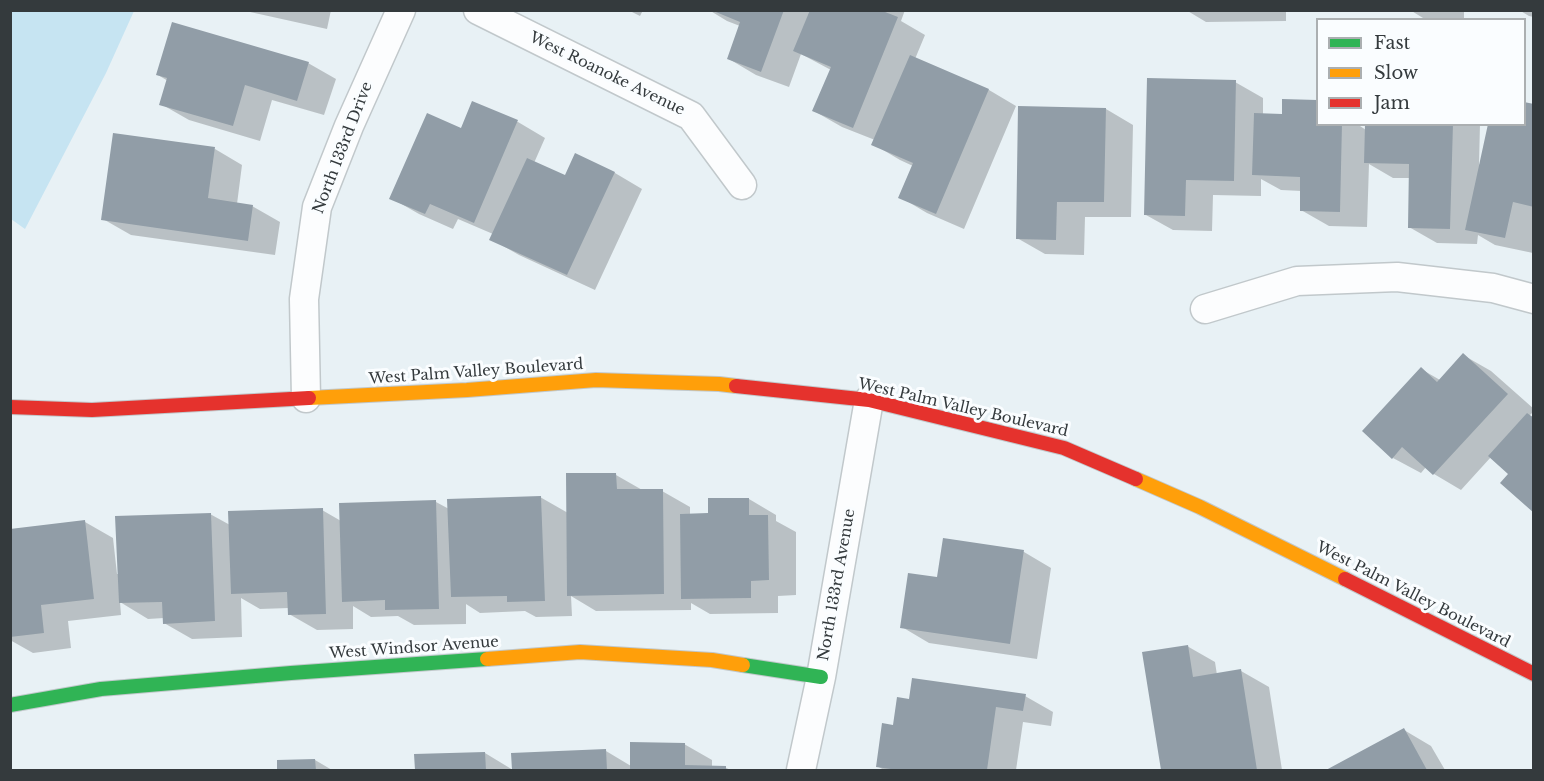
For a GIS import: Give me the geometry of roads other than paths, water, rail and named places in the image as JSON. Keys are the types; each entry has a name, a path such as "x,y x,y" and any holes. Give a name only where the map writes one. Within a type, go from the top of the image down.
{"street":[{"name":"North 133rd Drive","path":"306,398 304,298 317,207 349,126 401,10"},
{"name":"West Roanoke Avenue","path":"478,10 691,116 742,185"},
{"path":"1205,309 1297,281 1397,277 1493,288 1533,299"},
{"name":"West Palm Valley Boulevard","path":"10,407 92,410 467,390 596,380 719,384 869,400 1064,448 1200,507 1533,674"},
{"name":"North 133rd Avenue","path":"801,771 821,677 869,400"},
{"name":"West Windsor Avenue","path":"10,705 101,689 580,652 712,660 821,677"}]}
